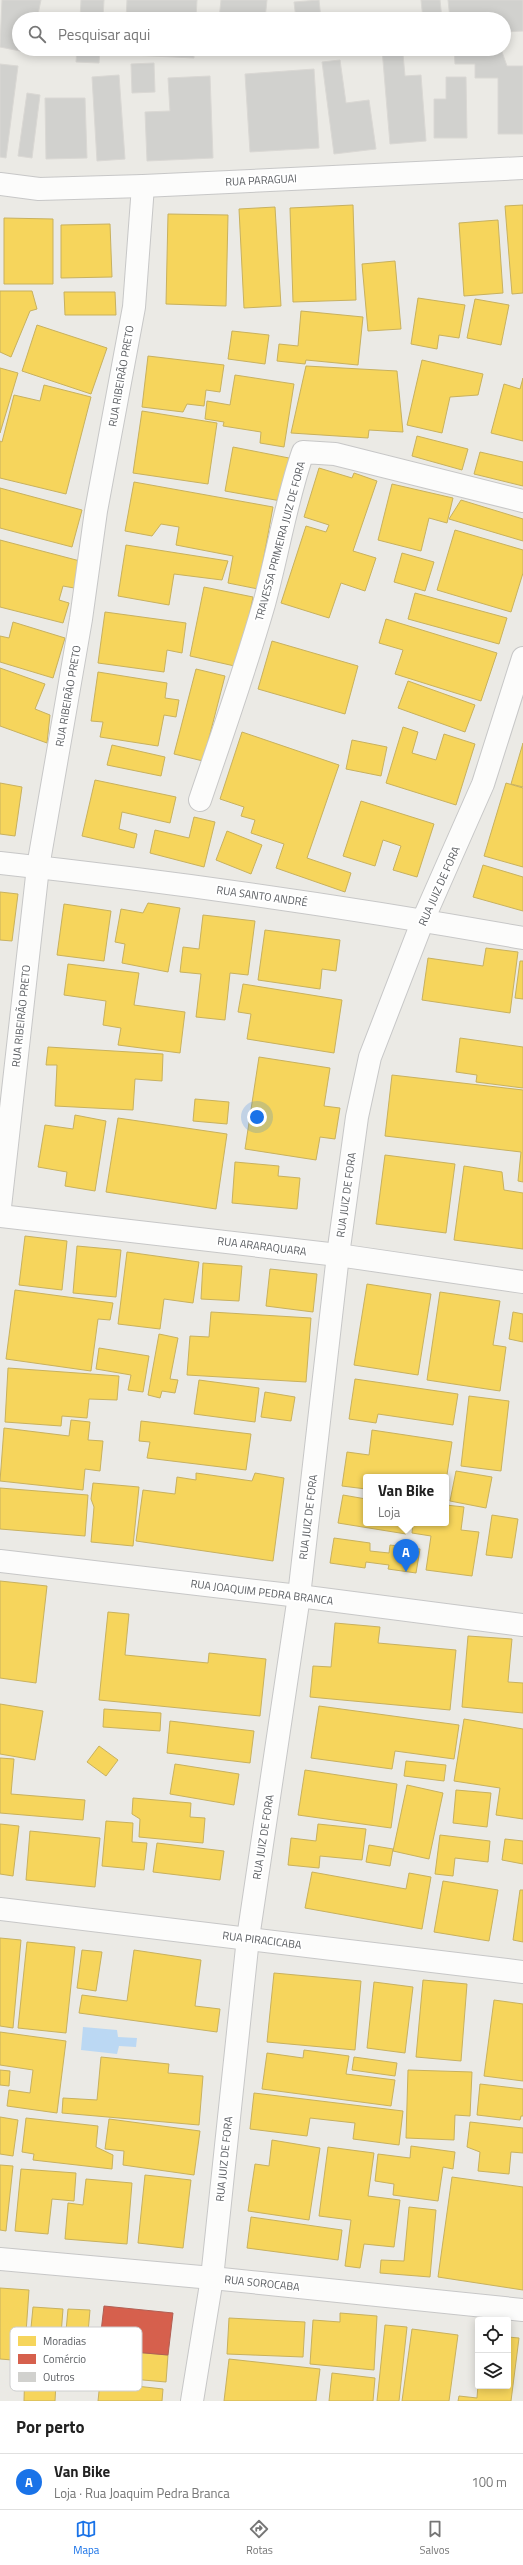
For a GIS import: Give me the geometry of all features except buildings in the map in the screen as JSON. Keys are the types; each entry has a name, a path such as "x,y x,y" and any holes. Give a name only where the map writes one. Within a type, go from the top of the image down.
{"street":[{"name":"RUA PARAGUAI","path":"0,184 39,189 142,186 523,168"},
{"name":"RUA RIBEIRÃO PRETO","path":"0,1207 38,867 81,619 96,511 134,307 142,186"},
{"name":"TRAVESSA PRIMEIRA JUIZ DE FORA","path":"200,800 256,631 281,539 292,485 303,452 335,454 523,500"},
{"name":"RUA JUIZ DE FORA","path":"192,2401 212,2278 248,1938 299,1596 338,1255 357,1117 365,1073 423,920 483,784 523,658"},
{"name":"RUA SANTO ANDRÉ","path":"0,863 177,884 423,920 523,938"},
{"name":"RUA ARARAQUARA","path":"0,1216 338,1255 523,1282"},
{"name":"RUA JOAQUIM PEDRA BRANCA","path":"0,1561 299,1596 523,1626"},
{"name":"RUA PIRACICABA","path":"0,1908 523,1972"},
{"name":"RUA SOROCABA","path":"0,2259 212,2278 523,2310"}],"water":[{"path":"83,2027 117,2030 118,2037 137,2038 136,2047 119,2046 117,2054 81,2050"}],"place":[{"name":"Van Bike","path":"406,1572"}]}
